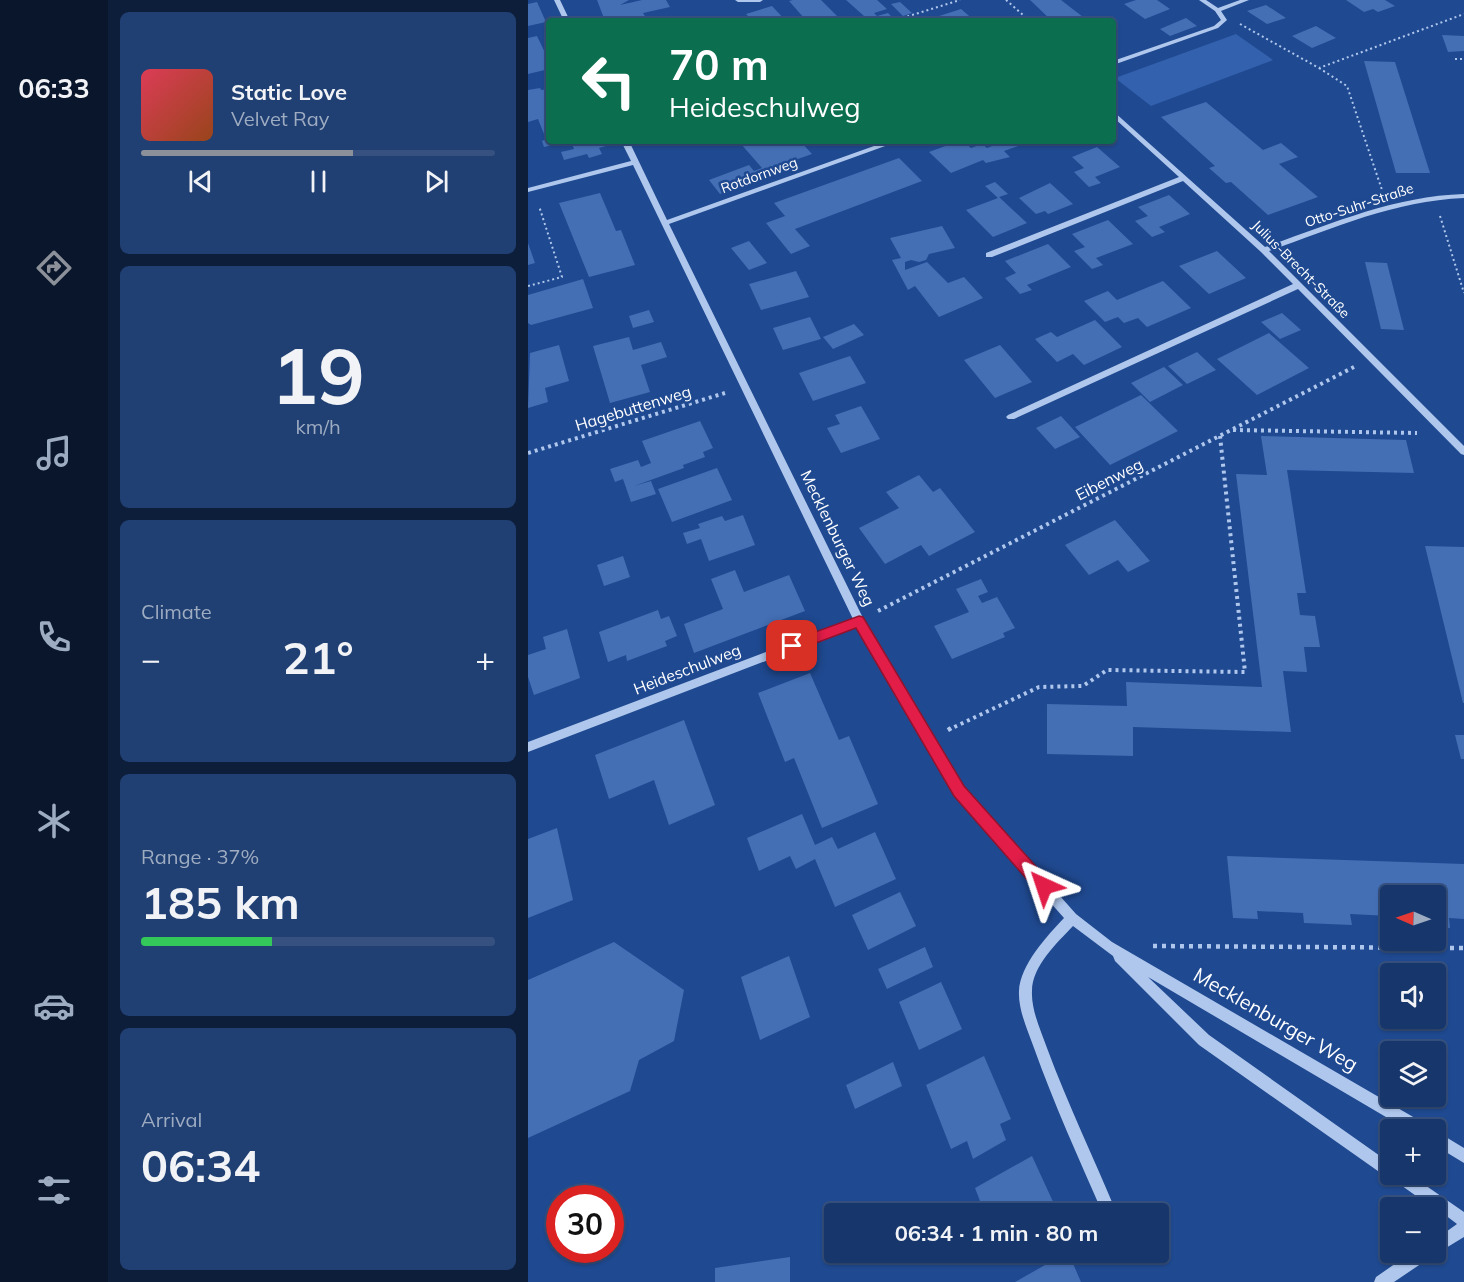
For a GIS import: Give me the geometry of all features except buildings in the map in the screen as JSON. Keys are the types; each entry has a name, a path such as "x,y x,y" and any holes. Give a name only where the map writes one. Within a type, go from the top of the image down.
{"street":[{"path":"557,0 566,18"},
{"path":"738,0 760,0"},
{"path":"1116,62 1216,27 1224,20 1217,10 1202,0"},
{"path":"1217,10 1246,0"},
{"name":"Julius-Brecht-Straße","path":"1116,116 1264,250 1464,452"},
{"name":"Mecklenburger Weg","path":"627,144 859,621 959,791 1072,918 1108,946 1204,1040 1380,1164"},
{"name":"Rotdornweg","path":"665,223 887,144"},
{"path":"531,189 636,162"},
{"path":"989,255 1184,178"},
{"name":"Otto-Suhr-Straße","path":"1264,250 1388,207 1434,195 1464,196"},
{"path":"1011,417 1299,285"},
{"name":"Heideschulweg","path":"528,747 859,621"},
{"path":"1072,918 1039,953 1025,992 1032,1026 1105,1203"},
{"name":"Mecklenburger Weg","path":"1108,946 1403,1119"},
{"path":"1446,1144 1464,1156"},
{"path":"1412,1185 1464,1220"},
{"path":"1446,1240 1464,1228"},
{"path":"1382,1282 1410,1263"}],"path":[{"path":"903,18 960,0"},
{"path":"1006,0 1027,18"},
{"path":"1318,68 1464,14"},
{"path":"1224,20 1236,21 1347,86 1388,207"},
{"path":"1455,59 1464,59"},
{"path":"528,286 562,277 531,189"},
{"path":"1434,195 1464,294"},
{"name":"Eibenweg","path":"859,621 1371,358"},
{"name":"Hagebuttenweg","path":"528,453 744,387"},
{"path":"1232,430 1446,434"},
{"path":"928,740 1039,687 1083,686 1107,670 1245,672 1220,436"},
{"path":"1108,946 1464,948"}],"shaded area":[{"path":"1236,34 1273,60 1151,106 1116,78"}],"route":[{"path":"792,646 859,621 959,791 1044,886"}]}
